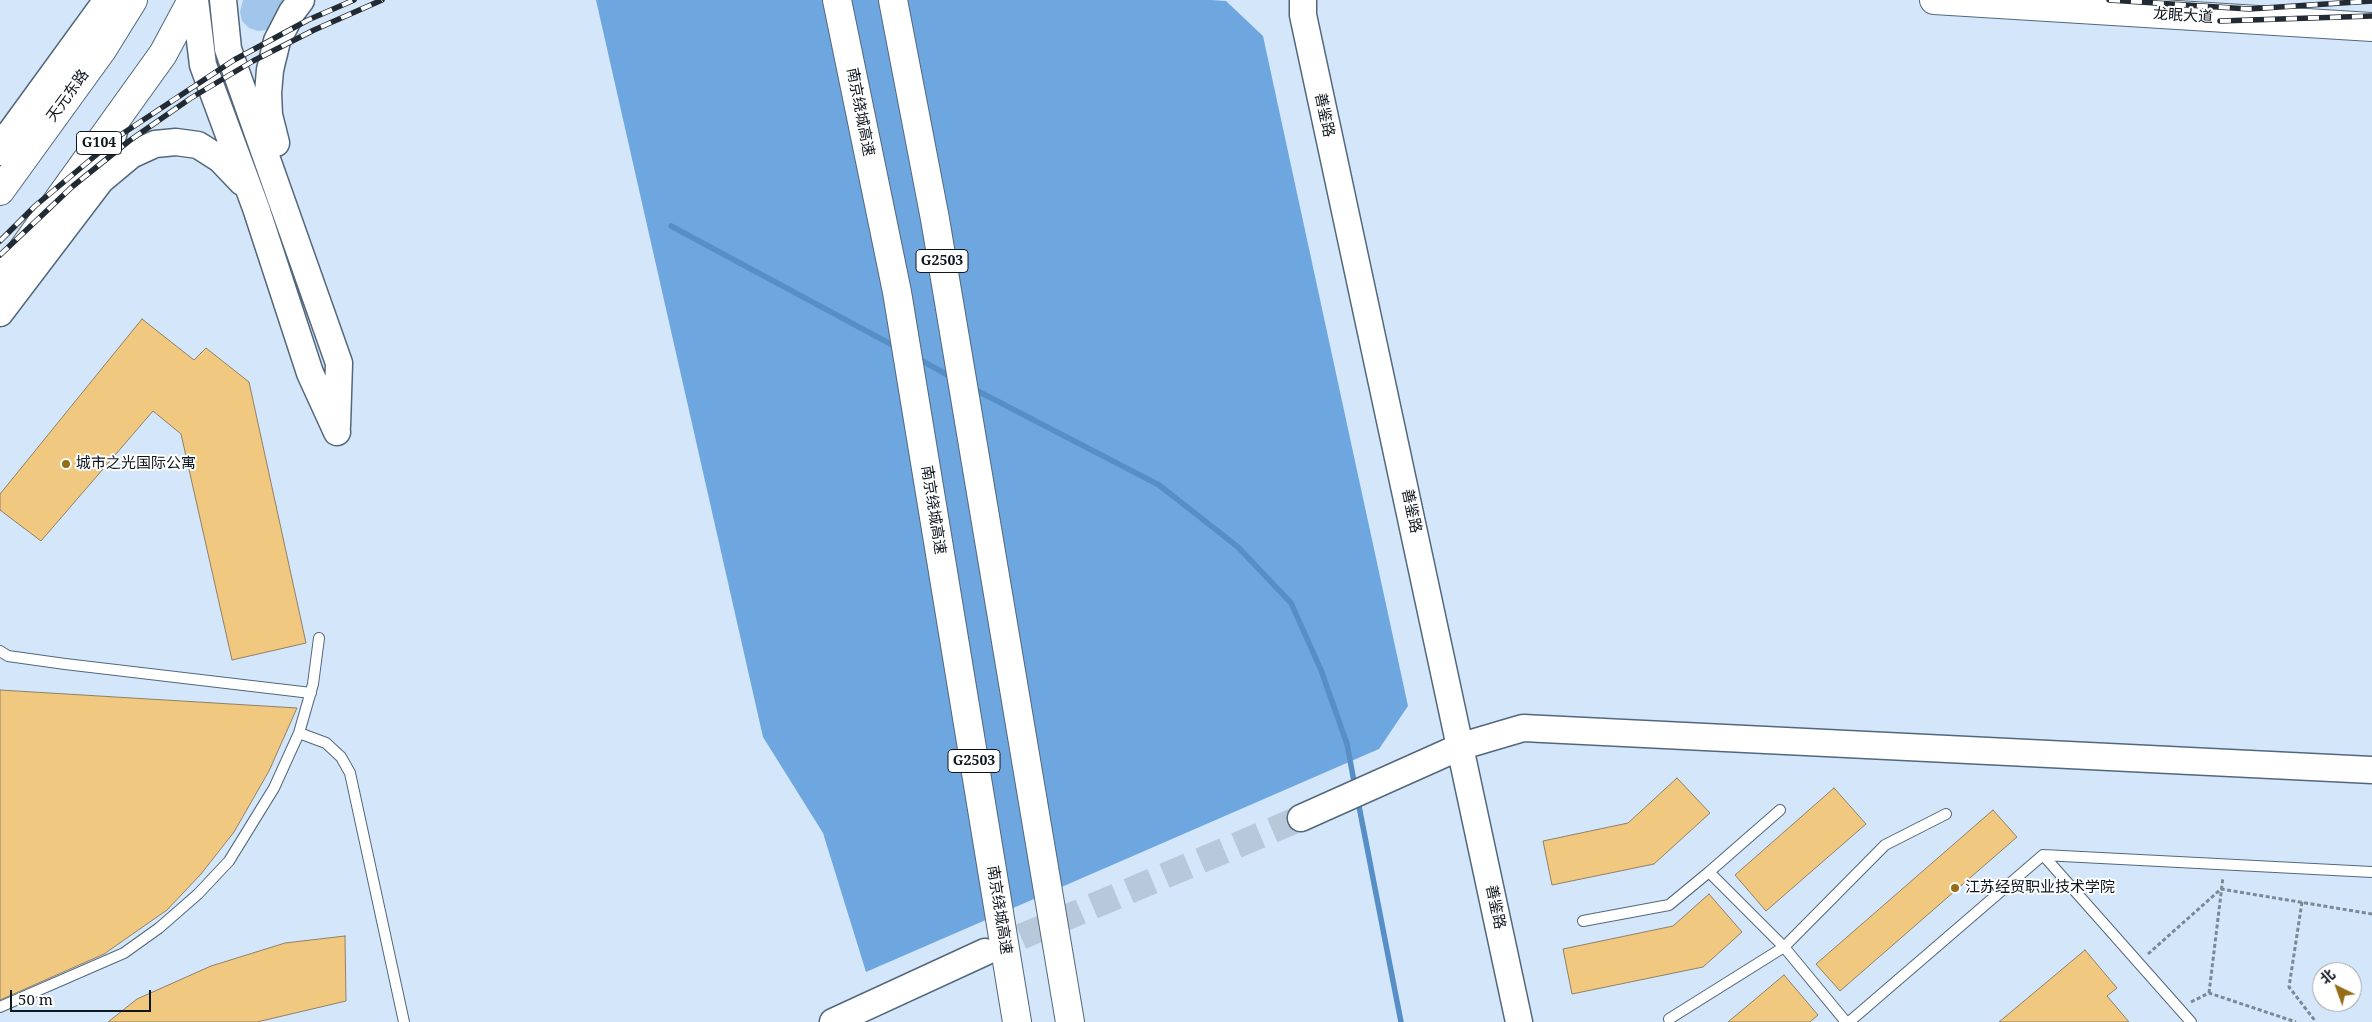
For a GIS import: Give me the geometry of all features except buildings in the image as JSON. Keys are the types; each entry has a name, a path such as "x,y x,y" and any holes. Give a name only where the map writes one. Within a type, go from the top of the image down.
{"main road":[{"name":"天元东路","path":"0,191 102,50 134,0"},
{"name":"G104","path":"0,281 163,54 193,0"},
{"name":"南京绕城高速","path":"837,0 897,292 1017,1022"},
{"name":"G2503","path":"893,0 935,219 1070,1022"},
{"name":"龙眠大道","path":"1934,0 2372,27"}],"street":[{"name":"天元东路","path":"3,144 107,0"},
{"path":"193,0 203,65 256,208 310,372 337,432 339,363 228,49 223,0"},
{"path":"301,0 292,12 277,41 270,70 268,93 274,136 303,219 308,274"},
{"name":"善鉴路","path":"1303,0 1303,15 1520,1022"},
{"path":"101,180 117,118"},
{"path":"0,313 101,180 131,155 155,144 176,142 191,144 220,159 242,182 256,208"},
{"path":"0,292 22,251"},
{"path":"1302,818 1462,746 1523,728 2372,770"},
{"path":"833,1022 985,952"}],"lane":[{"path":"0,1007 124,953 158,928 198,894 229,861 274,788 299,733 311,693 319,638"},
{"path":"0,651 8,656 65,664 311,693"},
{"path":"299,733 326,743 341,757 350,773 404,1022"},
{"path":"1583,921 1669,905 1780,810"},
{"path":"1668,1019 1784,947 1884,845 1946,814"},
{"path":"1709,872 1784,947 1848,1022 2043,855 2372,872"},
{"path":"2043,855 2190,1022"}],"path":[{"path":"2209,994 2224,864"},
{"path":"2138,962 2221,889"},
{"path":"2221,889 2372,914"},
{"path":"2302,902 2288,986 2316,1022"},
{"path":"2179,1009 2209,994 2296,1022"}],"shaded area":[{"path":"243,0 290,0 276,25 267,30 258,31 249,28 242,21 240,12"},
{"path":"596,0 1211,0 1226,1 1263,36 1408,706 1379,749 866,972 823,833 763,737"}],"waterway":[{"path":"671,226 898,348"},
{"path":"917,358 953,378"},
{"path":"972,388 1159,485 1238,547 1291,603 1321,670 1347,744 1355,787"},
{"path":"1358,801 1401,1022"}],"tunnel":[{"path":"985,952 1301,818"}],"railway":[{"path":"0,241 35,206 119,136 234,60 308,20 354,0"},
{"path":"0,255 73,186 129,141 191,98 253,61 314,30 382,0"},
{"path":"2109,0 2249,9 2372,1"},
{"path":"2220,21 2372,16"}],"place":[{"name":"城市之光国际公寓","path":"66,464"},
{"name":"江苏经贸职业技术学院","path":"1955,888"}]}
